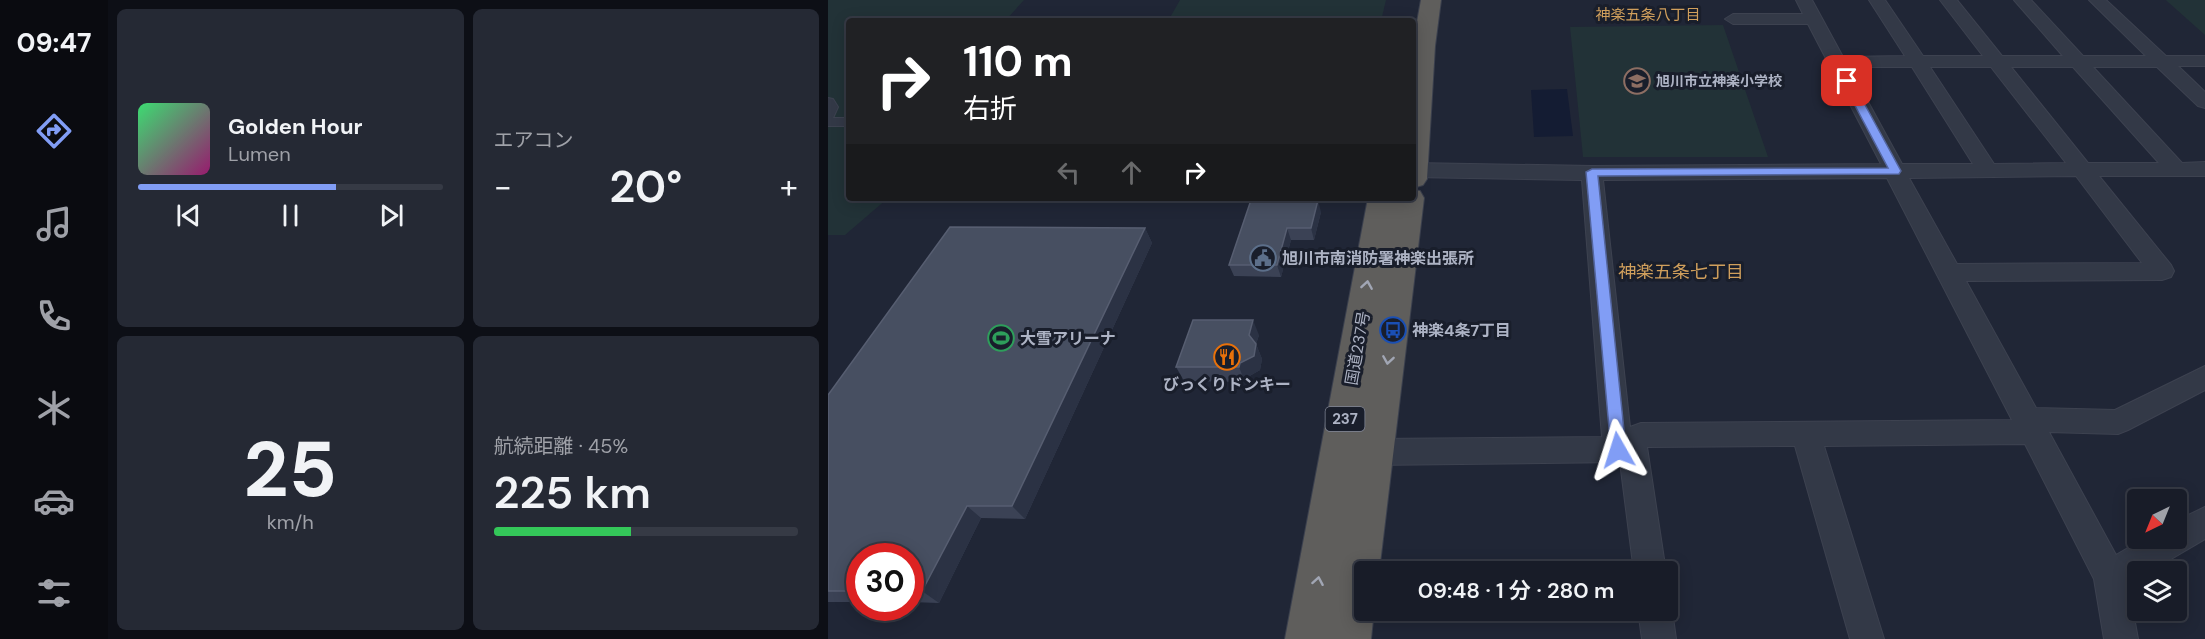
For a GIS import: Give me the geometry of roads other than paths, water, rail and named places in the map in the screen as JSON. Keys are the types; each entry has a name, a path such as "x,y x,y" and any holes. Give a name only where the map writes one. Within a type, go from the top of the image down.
{"highway":[{"name":"国道237号","path":"1416,143 1424,46 1431,0"},
{"name":"国道237号","path":"1308,639 1381,201"},
{"name":"国道237号","path":"1348,639 1410,201"}],"street":[{"path":"1877,0 1988,171"},
{"path":"1948,0 2162,271 1950,273"},
{"path":"2022,0 2177,170"},
{"path":"2097,0 2205,102"},
{"path":"1733,19 1809,9 2110,576 2121,639"},
{"path":"1838,62 2205,61"},
{"path":"828,102 831,108 828,115"},
{"path":"828,122 846,123"},
{"path":"1416,180 1592,172 2205,169"},
{"path":"1592,172 1625,446 1648,561"},
{"path":"1373,452 1625,446 1641,435 2118,422 2205,377"},
{"path":"1805,432 1867,639"},
{"path":"2187,532 2205,522"},
{"path":"2110,576 2157,549"},
{"path":"1657,621 1659,639"}],"water":[{"path":"1567,89 1573,136 1534,137 1531,90"}],"place":[{"name":"旭川市立神楽小学校","path":"1637,81"},
{"name":"旭川市南消防署神楽出張所","path":"1263,258"},
{"name":"神楽4条7丁目","path":"1393,330"},
{"name":"大雪アリーナ","path":"1001,338"},
{"name":"びっくりドンキー","path":"1227,357"}],"district":[{"name":"神楽五条八丁目","path":"1648,15"},
{"name":"神楽五条七丁目","path":"1681,272"}]}
